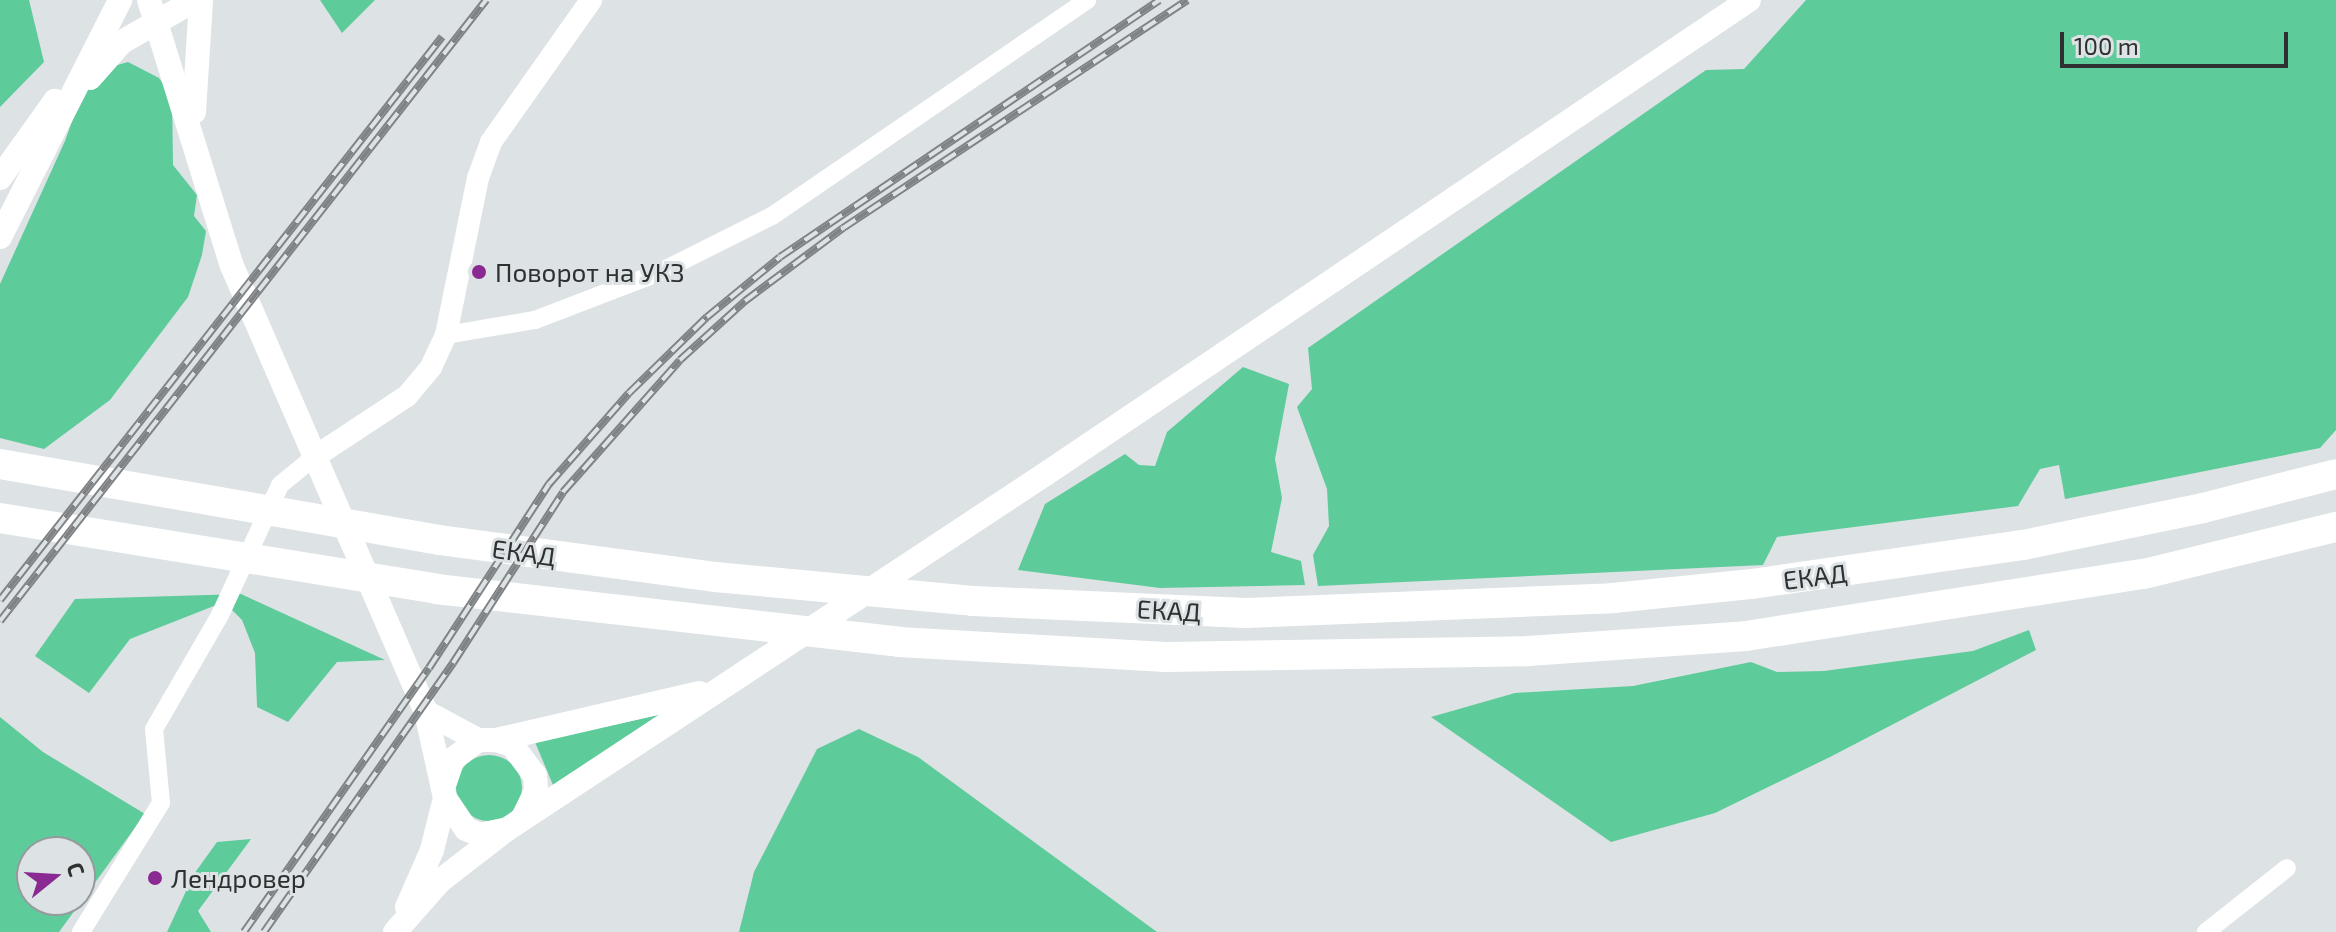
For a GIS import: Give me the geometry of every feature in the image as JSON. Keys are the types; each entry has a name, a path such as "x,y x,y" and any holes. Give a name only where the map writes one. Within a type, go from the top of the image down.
{"highway":[{"name":"ЕКАД","path":"0,464 557,557 973,601 1246,613 1613,598 1752,584 2023,545 2336,474"},
{"name":"ЕКАД","path":"0,518 436,589 815,634 991,648 1166,657 1307,657 1746,636 2144,574 2336,527"}],"main road":[{"path":"396,930 440,881 515,824 1044,475 1749,0"},
{"path":"153,8 163,10 192,4 194,134"},
{"path":"0,237 115,8"},
{"path":"0,178 115,8"},
{"path":"72,98 153,8"},
{"path":"153,8 232,266 426,712 444,793 466,829 480,835 515,824 536,791 535,775 529,760 426,712"},
{"path":"106,59 143,45 157,51 172,67"},
{"path":"396,930 432,850 453,759 487,740 714,690"}],"street":[{"path":"81,932 161,803 154,729 220,615 280,485 313,458 407,396 431,367 446,335 478,178 491,142 591,0"},
{"path":"446,335 535,320 660,272 772,216 1087,0"},
{"path":"2206,932 2287,868"}],"green space":[{"path":"0,0 29,0 44,62 0,107"},
{"path":"320,0 375,0 342,33"},
{"path":"1806,0 2336,0 2336,430 2320,448 2065,499 2059,465 2040,469 2018,506 1777,537 1763,565 1318,586 1313,555 1329,526 1327,489 1297,407 1312,389 1308,348 1706,70 1744,69"},
{"path":"128,62 159,78 172,96 173,165 197,195 194,216 206,231 202,255 188,297 110,400 44,449 0,438 0,284 65,141 82,93 107,68"},
{"path":"1243,367 1289,384 1275,459 1282,498 1271,552 1301,561 1305,585 1160,588 1018,570 1045,504 1125,454 1139,465 1155,466 1167,432"},
{"path":"241,594 385,660 337,662 288,722 257,707 255,653 242,620 224,602 130,639 89,693 35,656 75,599"},
{"path":"2029,630 2036,650 1830,757 1715,813 1611,842 1431,717 1515,693 1633,686 1751,662 1777,672 1824,671 1973,651"},
{"path":"663,714 553,785 535,742"},
{"path":"0,717 43,752 145,814 96,881 96,836 16,836 16,916 71,916 59,932 0,932"},
{"path":"859,729 918,757 1157,932 739,932 754,872 817,749"},
{"path":"483,755 495,755 507,760 517,770 522,788 520,801 507,816 495,821 483,821 471,816 461,806 456,794 456,782 461,770 471,760"},
{"path":"251,839 198,911 211,932 167,932 194,874 217,842"}],"railway":[{"path":"0,621 486,0"},
{"path":"244,932 429,668 549,484 629,393 707,317 780,257 1159,0"},
{"path":"264,932 453,663 563,492 680,360 745,301 843,228 1187,0"},
{"path":"0,600 442,37"}],"place":[{"name":"Поворот на УКЗ","path":"479,272"},
{"name":"Лендровер","path":"155,878"}]}
